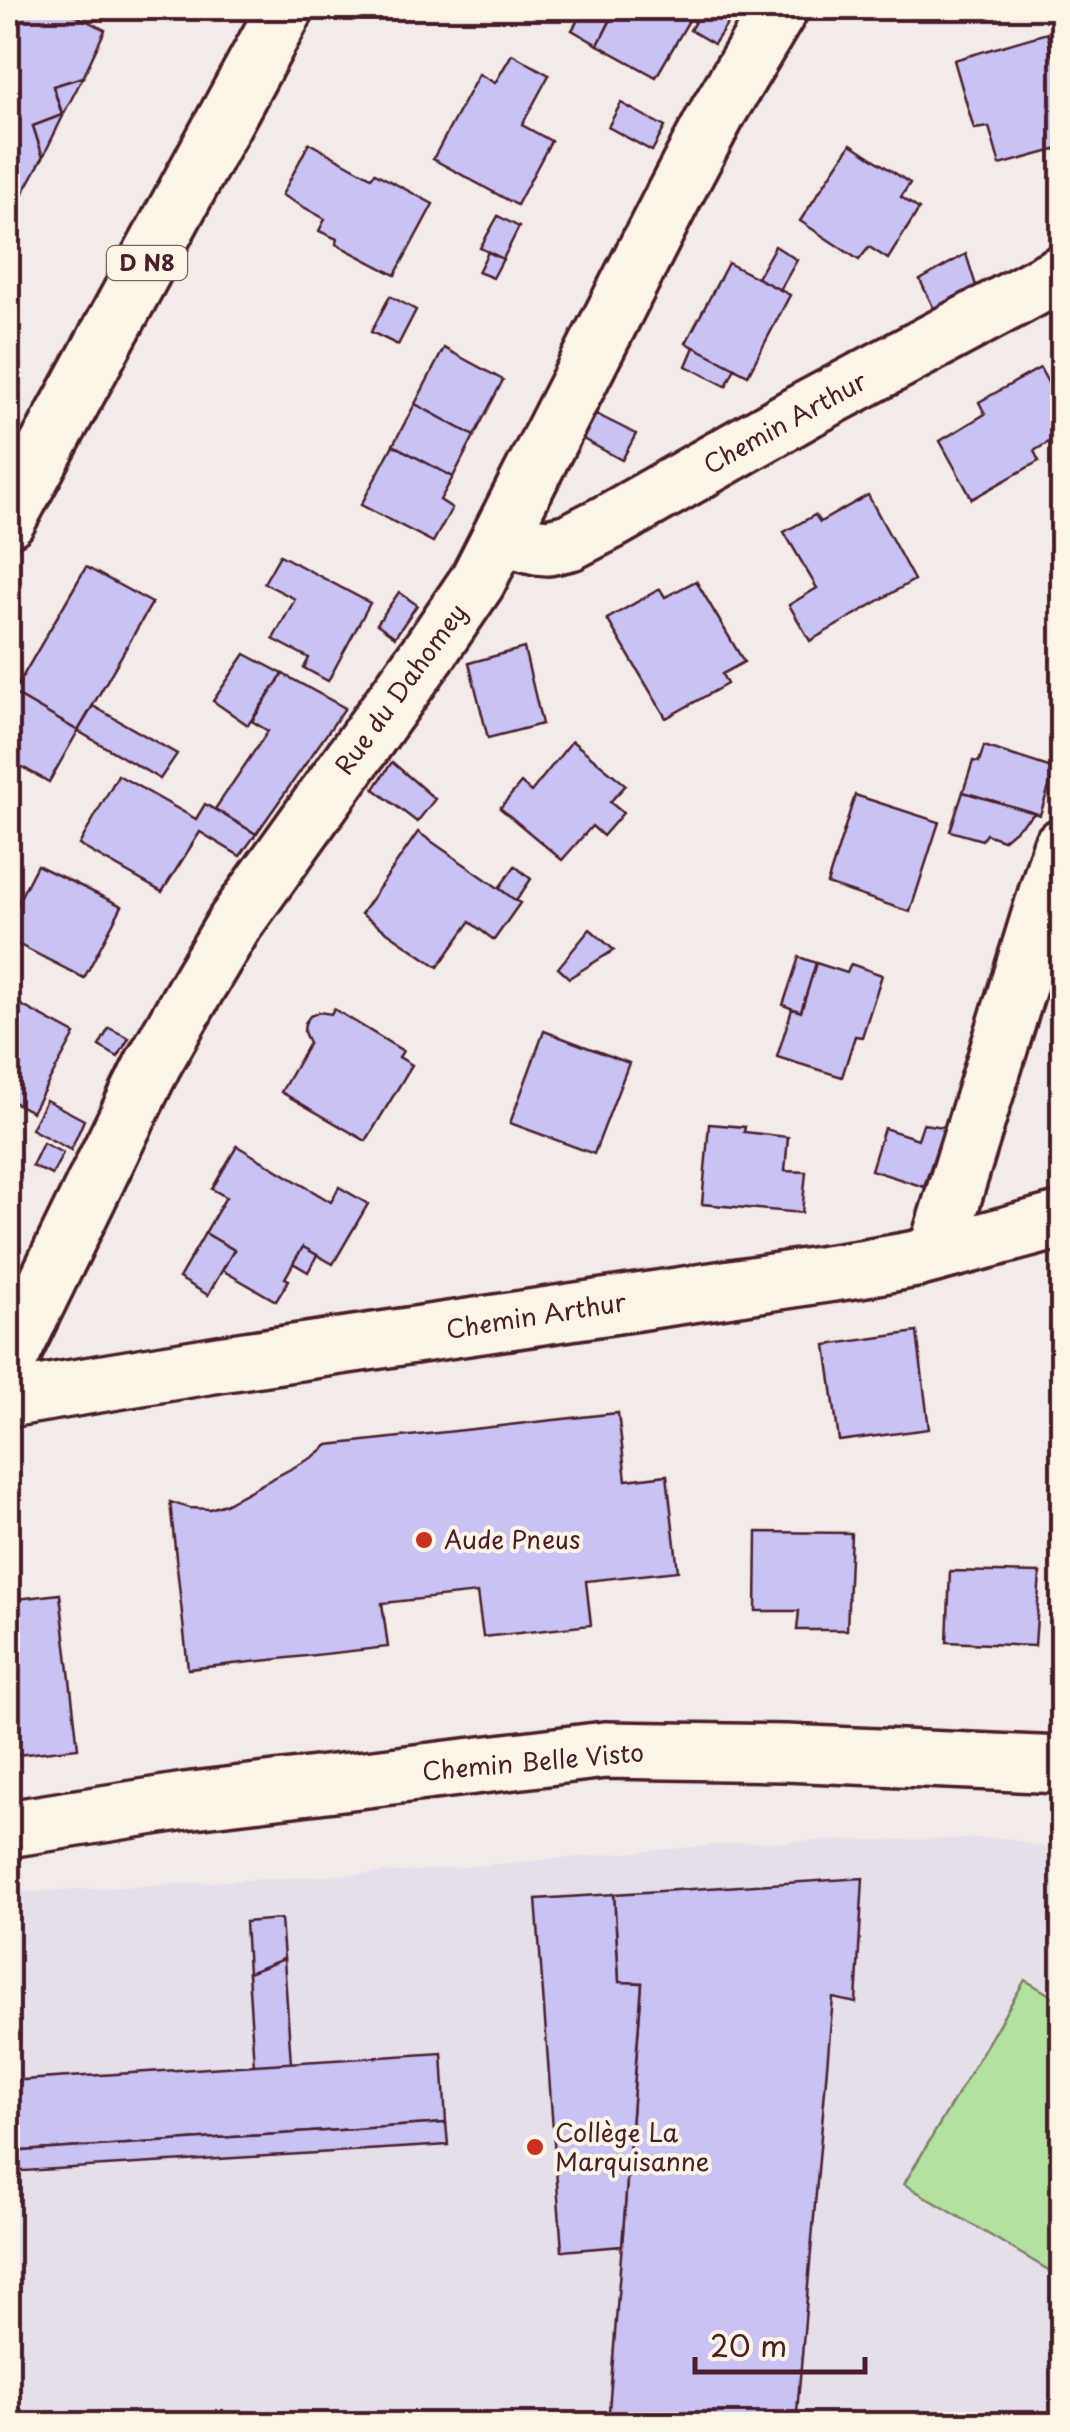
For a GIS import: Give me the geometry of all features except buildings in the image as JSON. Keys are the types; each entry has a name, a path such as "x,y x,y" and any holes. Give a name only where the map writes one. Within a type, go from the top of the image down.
{"street":[{"name":"D N8","path":"8,519 286,8"},
{"name":"Rue du Dahomey","path":"8,1362 154,1064 198,985 235,922 477,582 698,150 780,8"},
{"name":"Chemin Arthur","path":"503,533 537,546 570,542 1062,273"},
{"path":"936,1253 1061,847"},
{"name":"Chemin Arthur","path":"8,1399 860,1269 1062,1220"},
{"name":"Chemin Belle Visto","path":"8,1829 184,1801 605,1750 785,1752 1062,1765"}],"shaded area":[{"name":"Collège La Marquisanne","path":"1007,1838 1062,1852 1062,2400 1047,2424 8,2424 8,1893 416,1871 751,1842"}],"green space":[{"path":"1025,1980 1062,2002 1062,2278 904,2184"}],"place":[{"name":"Aude Pneus","path":"424,1540"},
{"name":"Collège La Marquisanne","path":"535,2147"}]}
